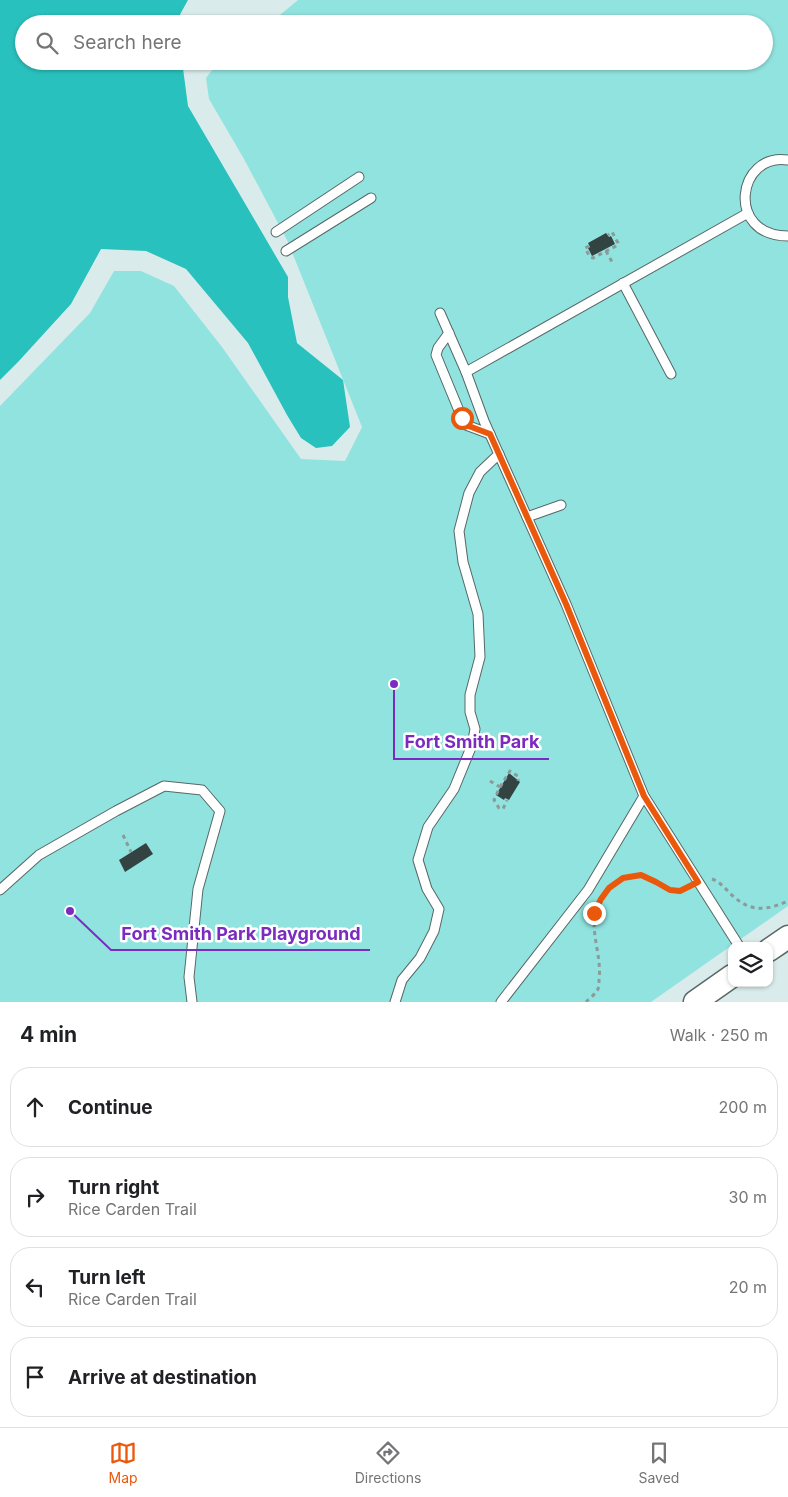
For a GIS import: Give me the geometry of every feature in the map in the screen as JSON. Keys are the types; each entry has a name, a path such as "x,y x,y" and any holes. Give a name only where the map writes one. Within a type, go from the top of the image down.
{"street":[{"path":"773,947 788,937"},
{"path":"695,1002 728,979"}],"lane":[{"path":"788,160 770,161 759,168 751,177 746,188 745,201 748,213 755,224 765,232 777,236 788,236"},
{"path":"276,232 359,177"},
{"path":"286,251 371,198"},
{"path":"466,372 748,213"},
{"path":"623,283 671,374"},
{"path":"440,312 490,434 566,604 644,796 736,942"},
{"path":"448,333 438,348 436,355 460,414 466,425 490,434"},
{"path":"395,1002 402,980 420,958 434,932 439,909 427,889 418,860 428,827 454,789 472,745 475,729 470,712 470,695 480,657 478,614 463,562 459,531 469,493 480,472 499,454"},
{"path":"527,517 562,505"},
{"path":"0,890 39,855 164,786 202,790 220,812 198,889 189,977 192,1002"},
{"path":"501,1002 588,890 644,796"}],"path":[{"path":"589,246 585,248 590,257 593,258 618,245 612,232 608,235"},
{"path":"606,251 612,262"},
{"path":"507,800 503,809 499,808 495,803 495,796 510,771 519,778 518,780"},
{"path":"490,781 500,787"},
{"path":"123,835 131,852"},
{"path":"586,1002 598,990 600,971 593,930 594,913 609,888 623,878 641,875 670,890 680,891 706,877 718,881 747,907 760,909 774,907 788,901"}],"shaded area":[{"path":"0,0 188,0 180,15 15,15 15,70 183,70 188,106 288,277 288,297 297,343 343,380 350,427 332,446 316,448 301,438 248,343 186,269 146,251 101,249 71,304 0,380"},
{"path":"298,0 788,0 788,906 737,942 728,942 728,948 651,1002 0,1002 0,406 90,313 114,271 141,271 174,286 222,347 301,459 345,461 362,427 288,242 244,159 209,99 206,78 212,70 773,70 773,15 280,15"}],"building":[{"path":"606,233 609,237 611,236 615,244 592,256 588,243"},
{"path":"509,773 520,782 509,800 505,798 504,800 496,795"},
{"path":"146,843 153,854 125,872 119,860"}],"place":[{"name":"Fort Smith Park","path":"394,684"},
{"name":"Fort Smith Park Playground","path":"70,911"}],"route":[{"path":"462,418 466,425 490,434 566,604 644,796 698,882 680,891 670,890 641,875 623,878 609,888 594,913"}]}
